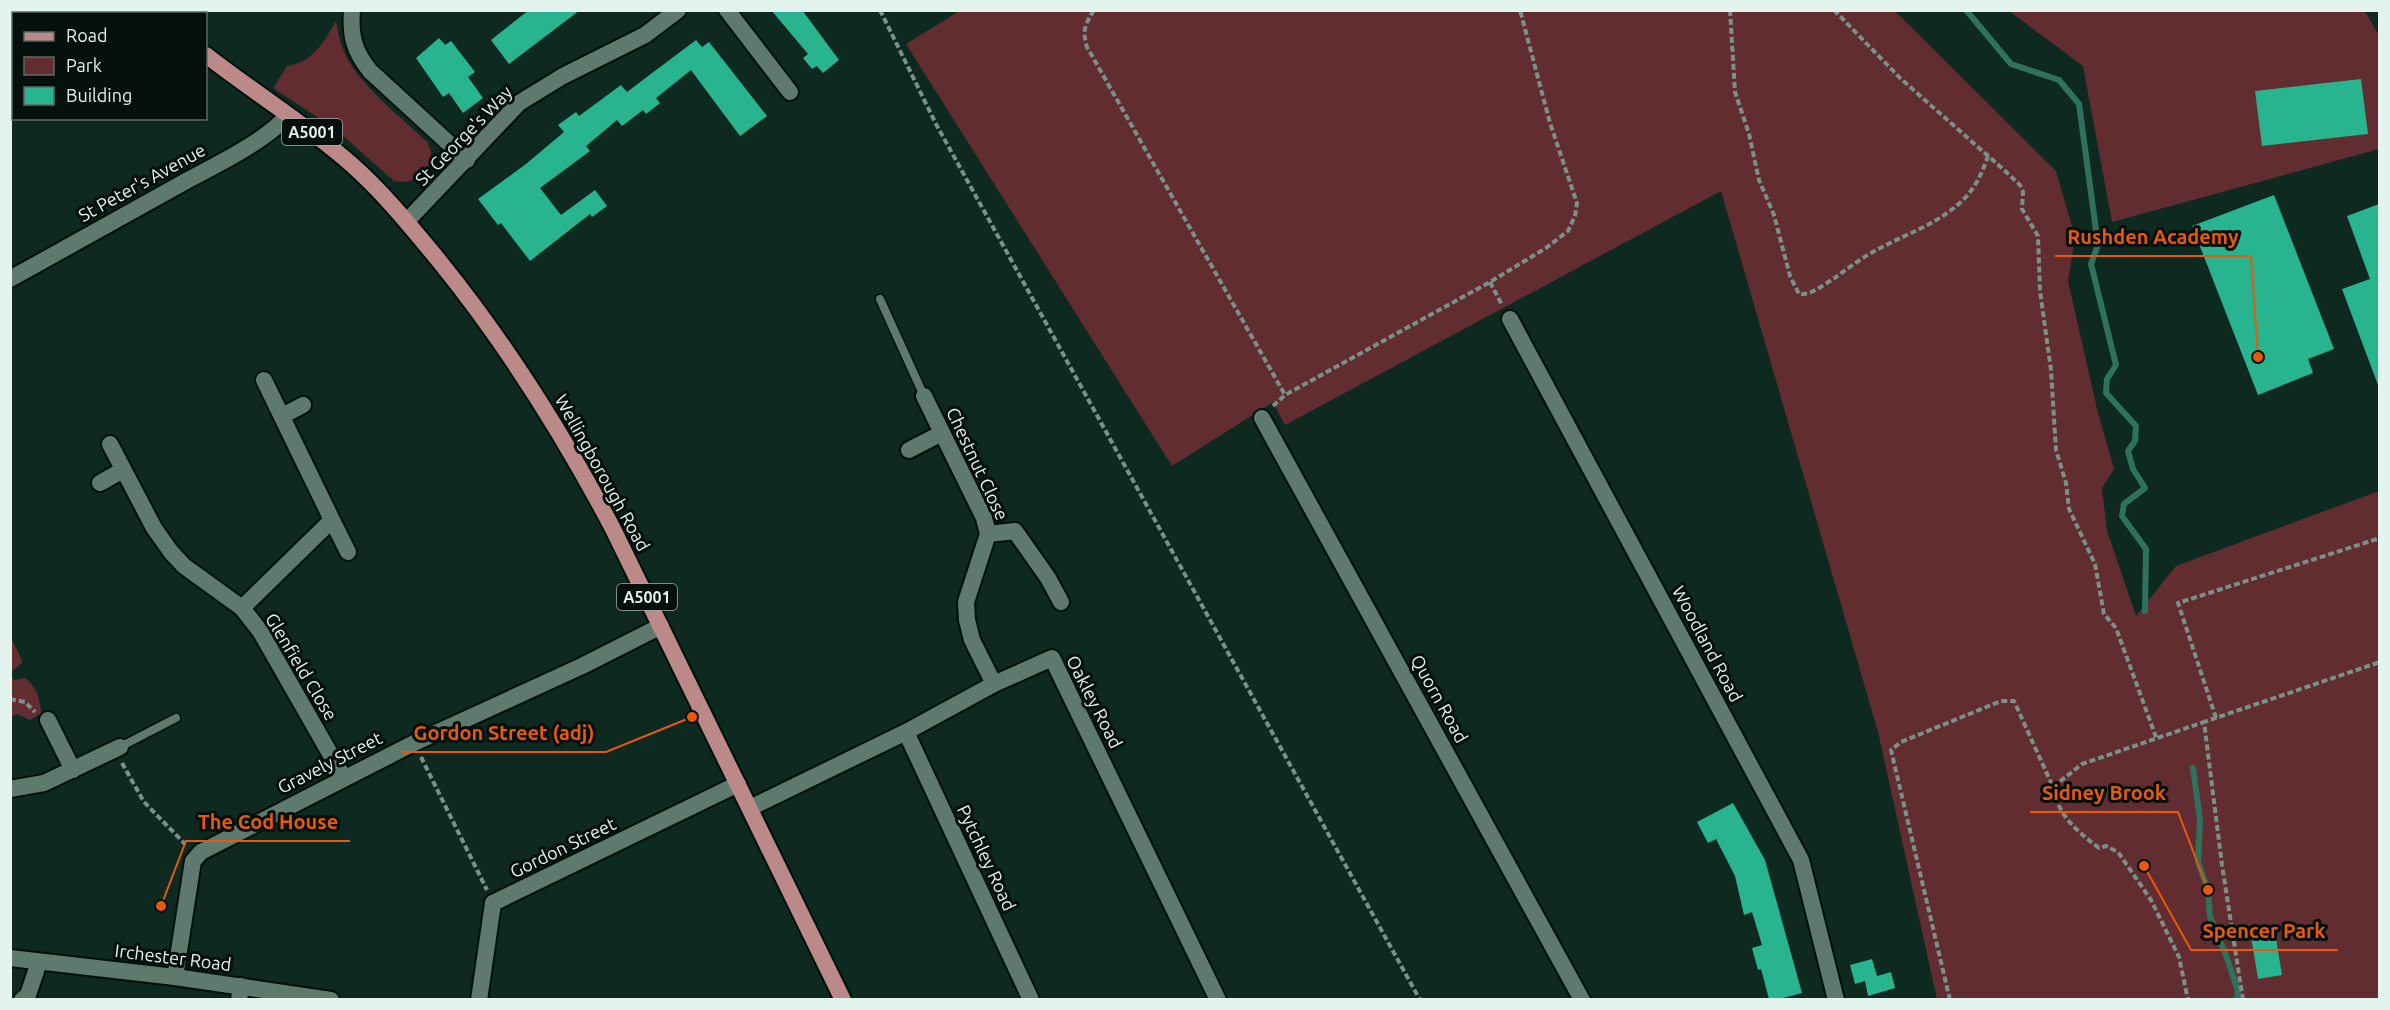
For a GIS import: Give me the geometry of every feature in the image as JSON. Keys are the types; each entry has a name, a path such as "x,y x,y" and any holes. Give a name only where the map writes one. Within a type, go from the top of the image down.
{"main road":[{"name":"Wellingborough Road","path":"207,56 352,165 407,221 490,327 546,410 593,491 843,999"}],"street":[{"name":"St George's Way","path":"407,221 519,103 563,75 645,35 678,10"},
{"path":"727,10 790,92"},
{"path":"351,19 352,40 358,56 370,71 467,160"},
{"name":"St Peter's Avenue","path":"10,279 210,168 270,132 288,115"},
{"name":"Woodland Road","path":"1510,319 1801,860 1836,999"},
{"path":"264,380 348,552"},
{"name":"Chestnut Close","path":"924,396 984,518 988,534 966,602 967,620 972,640 994,684"},
{"path":"282,416 303,405"},
{"name":"Quorn Road","path":"1262,418 1582,999"},
{"path":"909,450 942,433"},
{"name":"Glenfield Close","path":"110,444 154,528 171,552 184,566 242,608 260,631 344,778"},
{"path":"100,483 123,470"},
{"name":"Glenfield Close","path":"242,608 332,520"},
{"path":"988,534 1016,531 1048,578 1061,602"},
{"name":"Gravely Street","path":"196,855 414,743 582,666 661,626"},
{"name":"Oakley Road","path":"750,808 906,732 994,684 1052,658 1218,999"},
{"path":"48,720 73,770"},
{"name":"Pytchley Road","path":"906,732 1031,999"},
{"path":"10,789 45,783 118,748"},
{"name":"Gordon Street","path":"493,903 738,784"},
{"path":"175,977 193,861 196,855"},
{"path":"479,999 493,903"},
{"name":"Irchester Road","path":"10,958 175,977 240,993 331,999"},
{"path":"22,999 28,995 39,963"}],"lane":[{"path":"880,299 924,396"},
{"path":"118,748 176,718"}],"path":[{"path":"880,10 936,124 1420,999"},
{"path":"1094,10 1084,24 1083,36 1087,48 1285,394 1490,282 1546,248 1568,231 1575,216 1577,203 1550,123 1520,10"},
{"path":"1730,10 1734,92 1749,134 1759,180 1774,215 1790,276 1799,294 1804,295 1823,285 1870,253 1929,225 1948,212 1964,199 1980,178 1988,156"},
{"path":"1834,10 1900,78 2020,185 2023,192 2022,209 2038,236 2040,291 2051,370 2056,450 2066,483 2069,508 2074,524 2095,564 2104,614 2116,628 2156,737"},
{"path":"1490,282 1510,319"},
{"path":"2216,718 2178,603 2379,538"},
{"path":"2054,787 2082,764 2379,662"},
{"path":"10,699 25,702 36,714 48,720"},
{"path":"1950,999 1891,750 1901,742 2001,701 2014,701 2054,787 2056,801 2072,828 2099,848 2106,846 2118,852 2151,900 2179,957 2188,999"},
{"path":"2204,722 2219,844 2243,999"},
{"path":"414,743 493,903"},
{"path":"118,748 144,802 196,855"}],"green space":[{"path":"961,10 1895,11 2056,171 2075,237 2068,281 2097,409 2114,469 2102,488 2107,531 2136,616 2176,566 2379,491 2379,999 1937,999 1878,732 1721,191 1285,425 1273,402 1172,466 906,44"},
{"path":"2009,11 2365,11 2379,36 2379,149 2112,222 2083,66"},
{"path":"336,21 343,49 358,74 427,142 431,151 431,159 425,172 419,177 403,182 394,181 334,128 273,88 287,66 304,60 317,50"},
{"path":"10,636 22,660 22,663 11,672"},
{"path":"10,674 14,680 25,678 37,693 41,713 30,720 17,714 11,717"}],"building":[{"path":"529,10 580,10 509,64 491,40"},
{"path":"771,10 802,10 839,60 823,73 817,66 812,69 803,58 808,54"},
{"path":"439,38 445,45 451,41 475,72 468,77 483,98 463,113 449,93 443,97 416,58"},
{"path":"696,40 702,47 709,42 767,116 740,136 691,70 656,98 660,103 646,114 643,110 622,126 617,120 586,146 590,151 540,188 561,215 595,190 607,206 592,217 590,214 530,261 501,223 498,225 478,199 526,164 564,132 558,125 576,112 579,116 621,85 627,92"},
{"path":"2361,79 2368,134 2262,146 2255,91"},
{"path":"2274,195 2334,349 2308,359 2313,373 2258,395 2192,226"},
{"path":"2379,204 2378,385 2342,289 2370,279 2347,216"},
{"path":"1733,803 1765,860 1802,993 1769,999 1761,969 1758,970 1752,948 1762,945 1752,912 1744,915 1735,876 1716,839 1708,843 1697,822"},
{"path":"2275,932 2282,975 2258,979 2251,936"},
{"path":"1872,959 1877,976 1891,972 1895,988 1868,996 1865,981 1855,984 1850,965"}],"waterway":[{"path":"1966,10 2011,64 2059,80 2079,104 2098,245 2091,264 2116,365 2107,379 2106,393 2136,426 2135,441 2128,451 2133,469 2145,488 2124,504 2122,516 2146,549 2145,611"},
{"path":"2193,768 2200,820 2198,862 2208,890 2210,917 2238,991 2237,1000"}],"place":[{"name":"Rushden Academy","path":"2258,357"},
{"name":"Gordon Street (adj)","path":"692,717"},
{"name":"Spencer Park","path":"2144,866"},
{"name":"Sidney Brook","path":"2208,890"},
{"name":"The Cod House","path":"161,906"}]}
